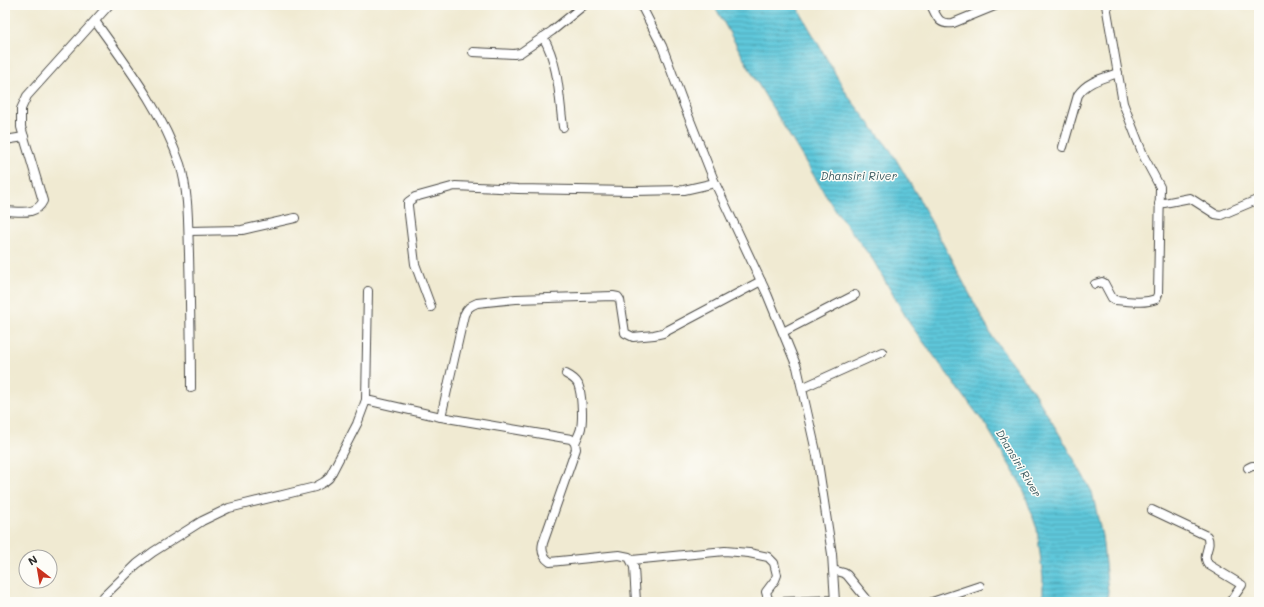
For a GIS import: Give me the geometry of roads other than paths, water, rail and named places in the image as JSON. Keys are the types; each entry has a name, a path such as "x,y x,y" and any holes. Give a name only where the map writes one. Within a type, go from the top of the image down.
{"street":[{"path":"5,211 31,212 41,207 43,201 21,127 21,109 27,96 109,5"},
{"path":"473,52 520,53 543,38 584,5"},
{"path":"641,5 662,46 715,182 783,332 795,363 814,438 832,554 835,601 780,602"},
{"path":"931,5 938,19 942,23 946,24 953,23 997,5"},
{"path":"1096,284 1102,282 1104,283 1112,298 1115,300 1143,302 1156,299 1158,294 1160,187 1144,157 1123,103 1106,5"},
{"path":"95,21 146,94 165,129 178,158 184,178 189,231 191,388"},
{"path":"543,38 550,50 553,61 563,127"},
{"path":"1063,147 1078,95 1082,89 1087,85 1118,73"},
{"path":"5,140 24,137"},
{"path":"431,307 415,264 408,202 415,196 455,186 518,189 633,191 684,190 715,182"},
{"path":"1159,204 1190,198 1215,214 1221,215 1259,199"},
{"path":"189,231 242,230 295,218"},
{"path":"441,417 464,315 467,309 472,305 477,303 516,299 614,296 618,297 620,300 625,333 633,337 654,335 663,332 683,323 761,281"},
{"path":"98,602 137,564 163,544 202,521 229,508 315,487 329,478 357,424 366,400 368,291"},
{"path":"783,332 855,296"},
{"path":"802,388 882,352"},
{"path":"566,374 578,385 581,401 582,424 575,443 576,449 543,543 543,555 550,562 620,555 629,557 632,560 634,567 636,602"},
{"path":"366,400 441,417 565,437 571,439 575,443"},
{"path":"1248,468 1252,466 1259,466"},
{"path":"1152,510 1207,536 1209,543 1205,556 1206,561 1209,565 1242,585 1230,602"},
{"path":"632,560 725,551 749,553 768,557 772,559 777,575 766,592 768,599 772,602"},
{"path":"833,570 847,575 869,602"},
{"path":"932,602 980,586"}],"water":[{"name":"Dhansiri River","path":"714,5 796,5 848,96 891,151 917,195 993,338 1033,391 1066,445 1092,492 1102,536 1108,591 1107,602 1043,602 1043,578 1037,529 1022,486 987,427 910,324 873,260 833,207 758,84"}]}
